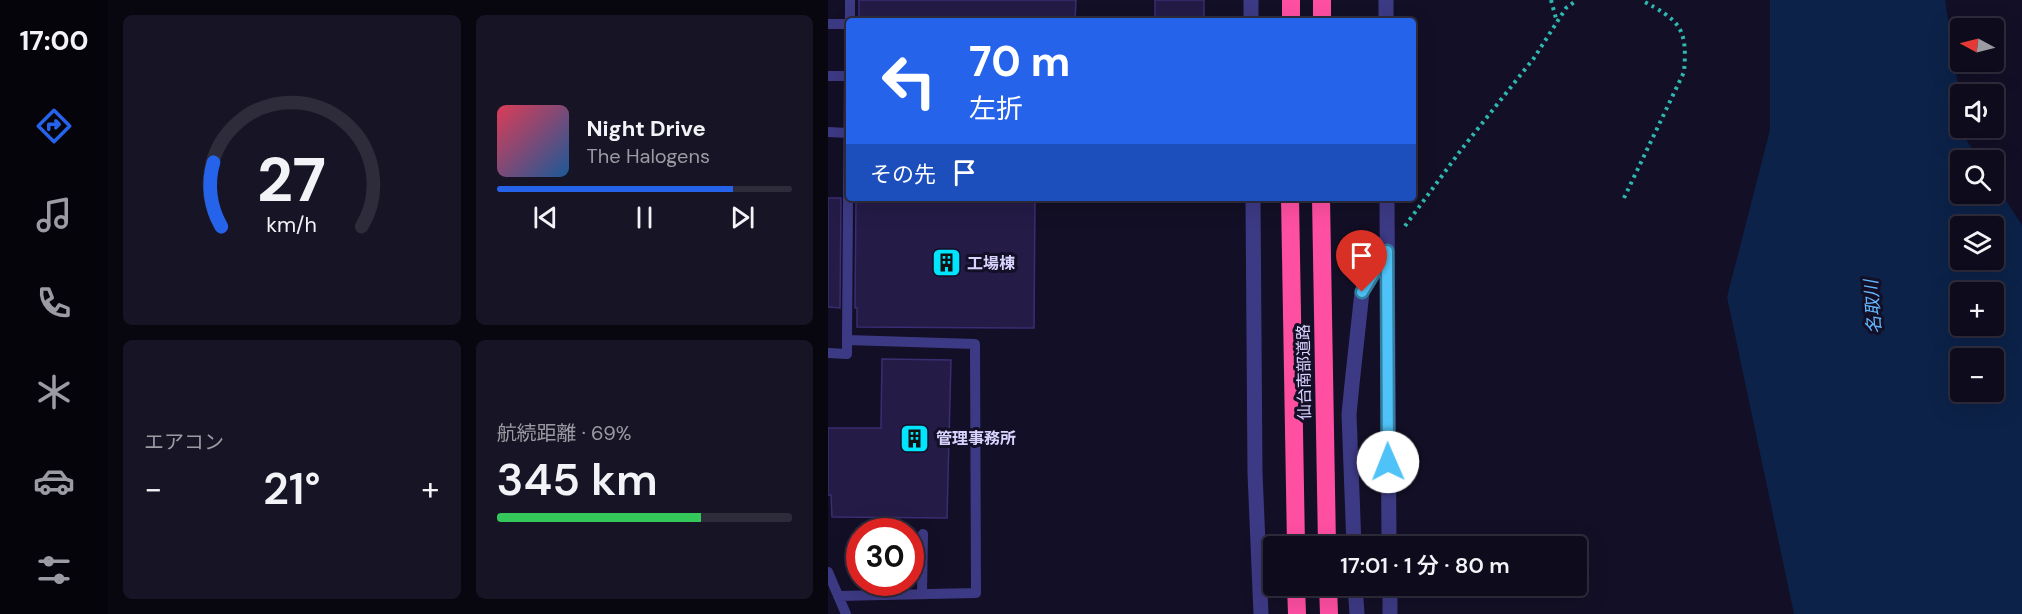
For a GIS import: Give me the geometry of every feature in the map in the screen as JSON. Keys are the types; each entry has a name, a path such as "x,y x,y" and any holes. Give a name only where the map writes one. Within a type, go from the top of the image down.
{"highway":[{"path":"1291,0 1291,18"},
{"path":"1322,0 1322,18"},
{"name":"仙台南部道路","path":"1290,201 1296,536"},
{"name":"仙台南部道路","path":"1321,201 1327,536"},
{"path":"1296,596 1297,614"},
{"path":"1328,596 1329,614"}],"street":[{"path":"1251,0 1251,18"},
{"path":"1386,0 1386,18"},
{"path":"1253,201 1255,473 1263,547"},
{"path":"1387,201 1389,536"},
{"path":"1354,536 1350,414 1362,292 1387,251"},
{"path":"1261,614 1265,596"},
{"path":"1356,596 1357,614"},
{"path":"1390,596 1390,614"}],"lane":[{"path":"849,18 850,0"},
{"path":"828,24 846,22"},
{"path":"828,76 846,76"},
{"path":"828,132 846,133"},
{"path":"828,353 847,354 848,201"},
{"path":"847,340 975,344 976,593 924,594"},
{"path":"828,572 846,614"},
{"path":"838,596 846,596"}],"path":[{"path":"1551,0 1557,22"},
{"path":"1387,251 1461,150 1534,58 1566,8 1577,0"},
{"path":"1624,198 1684,72 1686,50 1682,31 1668,14 1641,0"}],"water":[{"name":"名取川","path":"1770,0 1945,0 1950,33 1950,72 1956,72 1958,84 1950,84 1950,138 1967,138 1973,150 1950,150 1950,204 2004,204 2004,197 2022,225 2022,614 1794,614 1727,297 1770,130"}],"building":[{"path":"859,0 1076,0 1075,18 859,18"},
{"path":"1155,0 1204,0 1204,18 1155,18"},
{"path":"828,198 841,198 840,308 828,307"},
{"name":"工場棟","path":"856,201 1035,201 1034,328 857,327 857,308 855,308"},
{"name":"管理事務所","path":"882,359 951,360 947,518 832,517 831,495 828,495 828,428 881,428"}],"place":[{"name":"工場棟","path":"946,263"},
{"name":"管理事務所","path":"915,438"}],"route":[{"path":"1362,292 1387,251 1388,462"}]}
